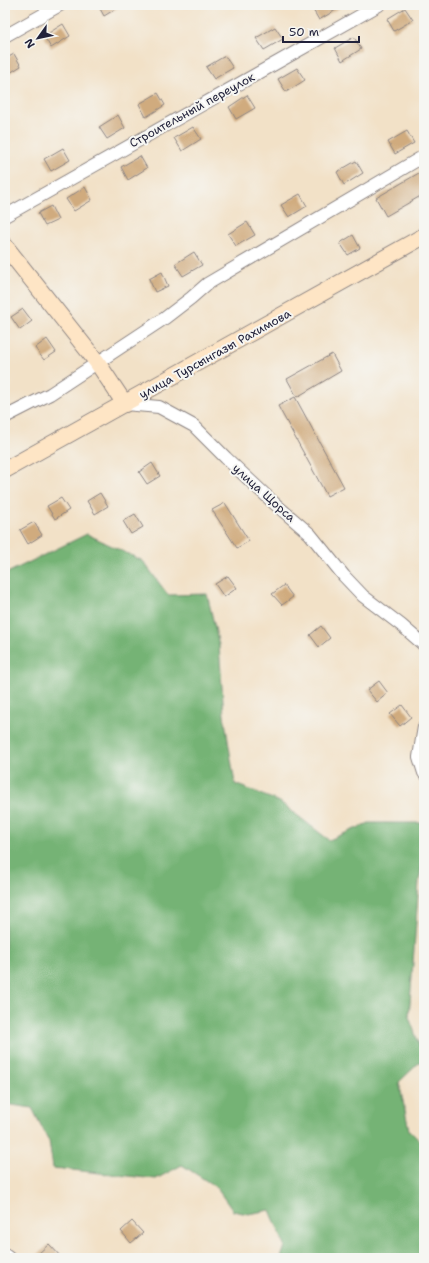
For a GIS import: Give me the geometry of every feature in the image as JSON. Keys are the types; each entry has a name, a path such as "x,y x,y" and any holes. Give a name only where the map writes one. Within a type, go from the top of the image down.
{"street":[{"path":"5,36 60,5"},
{"name":"Строительный переулок","path":"5,216 379,5"},
{"path":"5,417 50,394 165,318 207,284 424,156"},
{"name":"улица Турсынгазы Рахимова","path":"5,470 424,236"},
{"path":"5,246 97,362 125,404"},
{"name":"улица Щорса","path":"125,404 159,407 194,426 237,468 310,534 344,576 363,596 402,625 424,645"},
{"path":"424,727 419,757 424,773"},
{"path":"5,1255 9,1258"}],"green space":[{"path":"87,534 143,561 168,595 207,594 219,645 224,715 235,784 280,802 329,840 369,823 424,823 424,855 419,881 409,1017 424,1058 399,1082 409,1130 424,1145 424,1258 281,1258 285,1246 270,1210 248,1214 233,1211 216,1187 182,1165 156,1179 53,1168 49,1141 32,1108 5,1104 5,574"}],"building":[{"path":"98,5 122,5 104,16"},
{"path":"316,5 344,5 319,20 312,8"},
{"path":"405,8 413,20 394,31 387,19"},
{"path":"63,24 70,36 51,48 44,36"},
{"path":"275,27 283,39 264,50 256,38"},
{"path":"354,37 361,49 342,61 335,48"},
{"path":"14,54 21,66 5,76 5,59"},
{"path":"225,56 233,68 214,79 206,67"},
{"path":"297,68 305,80 286,92 278,79"},
{"path":"158,93 165,105 146,117 139,104"},
{"path":"247,95 255,108 236,119 229,107"},
{"path":"118,115 125,128 107,139 99,127"},
{"path":"193,127 201,139 182,151 174,138"},
{"path":"407,131 414,143 395,154 388,142"},
{"path":"63,148 70,160 51,171 44,159"},
{"path":"140,156 147,168 128,180 121,167"},
{"path":"356,161 363,173 344,185 337,172"},
{"path":"424,170 424,194 386,216 376,198"},
{"path":"85,187 92,200 74,211 66,199"},
{"path":"300,194 307,206 289,217 281,205"},
{"path":"51,206 58,220 45,226 38,213"},
{"path":"247,222 255,235 236,246 228,234"},
{"path":"353,235 360,248 348,255 340,243"},
{"path":"194,252 202,265 183,276 175,264"},
{"path":"162,272 168,286 155,292 149,279"},
{"path":"23,309 32,321 20,330 11,317"},
{"path":"47,339 56,352 44,360 35,348"},
{"path":"332,354 341,371 297,397 287,379"},
{"path":"295,397 344,487 327,496 278,406"},
{"path":"152,463 160,476 147,484 139,472"},
{"path":"100,493 108,506 95,514 87,501"},
{"path":"61,498 69,510 55,519 47,506"},
{"path":"225,503 249,541 237,548 212,510"},
{"path":"135,514 143,527 131,534 123,521"},
{"path":"34,522 42,535 28,544 20,530"},
{"path":"228,576 237,588 224,597 215,584"},
{"path":"284,585 293,597 282,605 272,594"},
{"path":"321,626 330,638 319,647 310,635"},
{"path":"379,681 388,693 377,702 367,690"},
{"path":"402,705 411,717 400,726 390,714"},
{"path":"132,1221 143,1233 131,1243 121,1231"},
{"path":"49,1244 62,1258 41,1258 38,1254"}]}
